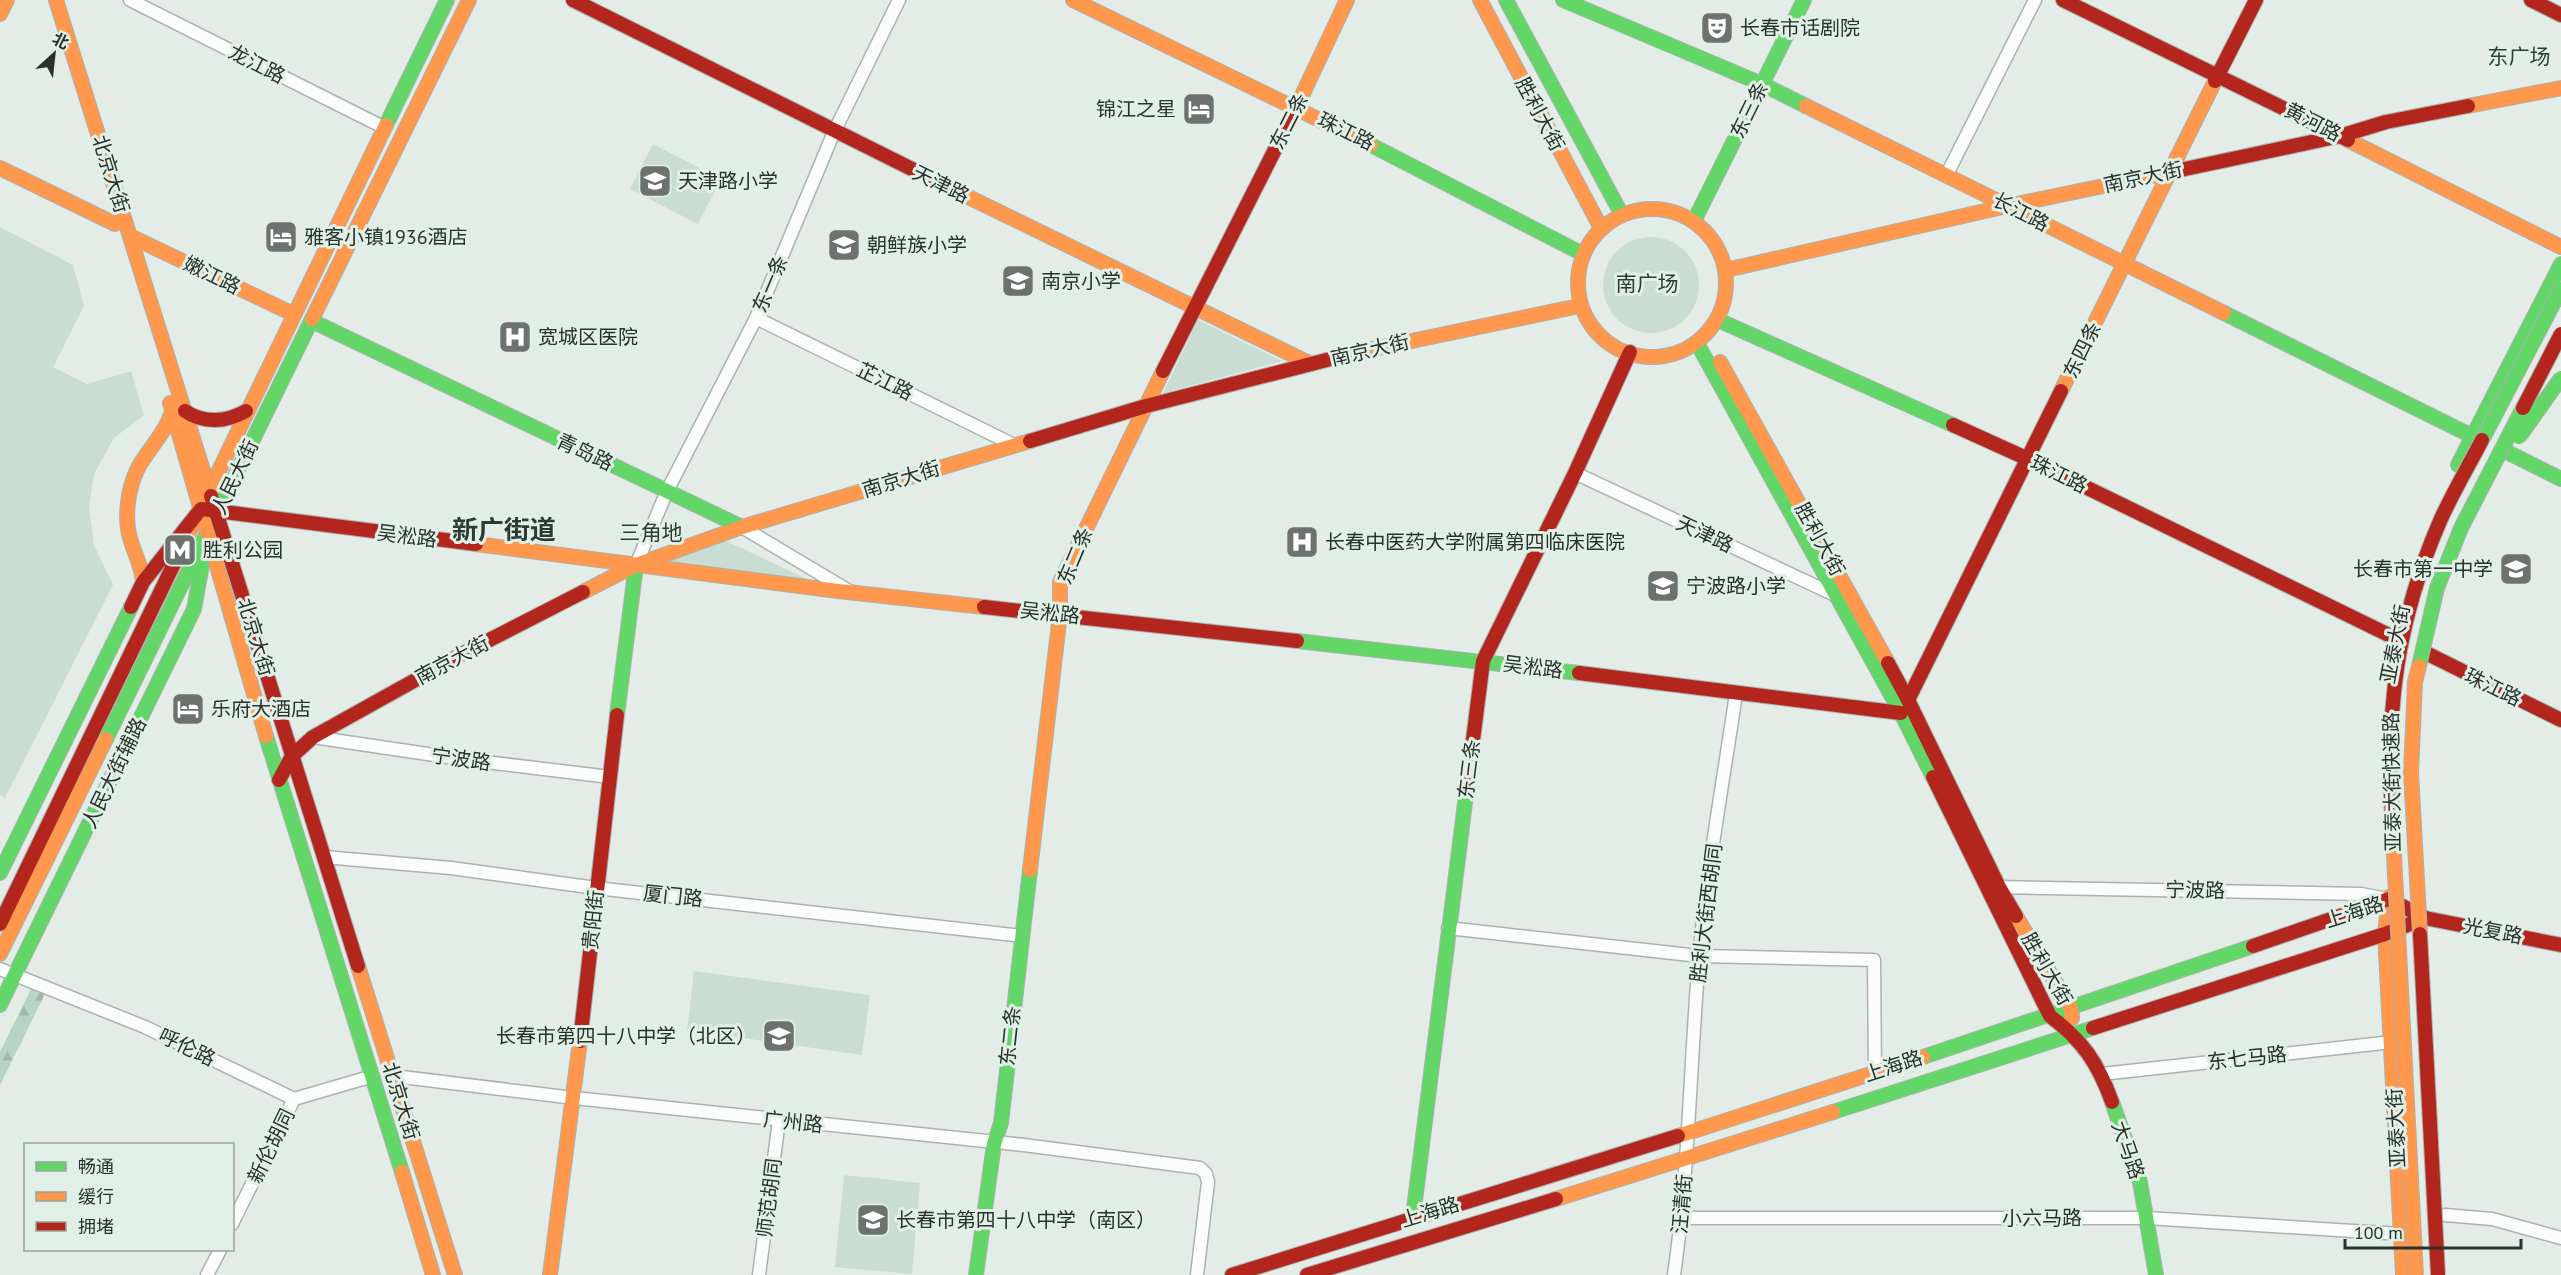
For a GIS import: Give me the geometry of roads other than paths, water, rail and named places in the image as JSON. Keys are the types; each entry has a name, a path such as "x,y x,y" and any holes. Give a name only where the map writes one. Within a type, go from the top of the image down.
{"main road":[{"path":"0,14 7,0"},
{"name":"北京大街","path":"46,0 115,224 179,411 210,489 454,1275"},
{"name":"北京大街","path":"56,0 130,236 179,411 207,533 279,780 373,1076 433,1275"},
{"name":"人民大街","path":"0,924 246,411 447,0"},
{"name":"人民大街","path":"0,954 469,0"},
{"name":"天津路","path":"573,0 834,132 1311,364"},
{"name":"珠江路","path":"1073,0 1432,174 1582,254"},
{"name":"东二条","path":"976,1275 994,1144 1000,1124 1060,615 1060,582 1194,308 1297,107 1347,0"},
{"name":"胜利大街","path":"1480,0 1601,228"},
{"name":"胜利大街","path":"1506,0 1622,215"},
{"name":"长江路","path":"1563,0 1762,84 2472,436"},
{"name":"东三条","path":"1695,221 1804,0"},
{"name":"黄河路","path":"2062,0 2218,74 2561,246"},
{"name":"东四条","path":"1904,706 2256,0"},
{"path":"2531,0 2561,15"},
{"name":"南京大街","path":"1726,270 2007,206 2340,136 2386,122 2561,88"},
{"path":"0,168 115,224"},
{"path":"1642,210 1659,210 1695,221 1716,247 1726,270 1724,303 1718,320 1701,340 1649,360 1593,332 1580,306 1576,282 1582,254 1601,228 1622,215 1642,210"},
{"name":"嫩江路","path":"130,236 293,314"},
{"name":"亚泰大街","path":"2403,1275 2385,934 2389,899 2383,748 2385,691 2408,578 2420,543 2472,436 2561,264"},
{"name":"亚泰大街快速路","path":"2416,1275 2390,809 2388,733 2393,680 2404,624 2426,553 2441,519 2561,289"},
{"name":"南京大街","path":"279,780 292,756 313,737 462,654 636,565 742,527 1146,406 1403,342 1580,306"},
{"name":"珠江路","path":"1718,320 2028,459 2395,638"},
{"name":"青岛路","path":"312,321 742,527"},
{"name":"亚泰大街快速路","path":"2439,1275 2412,807 2411,731 2415,682 2437,588 2461,528 2561,334"},
{"name":"胜利大街","path":"1701,340 1835,595 1904,706 2050,1016 2074,1034"},
{"name":"胜利大街","path":"1701,340 1810,520 1904,706 2000,887 2071,1008 2074,1034"},
{"name":"亚泰大街","path":"2448,1275 2414,759 2420,684 2433,618 2451,564 2561,349"},
{"name":"东三条","path":"1413,1217 1483,661 1575,472 1630,352"},
{"path":"2484,483 2561,378"},
{"path":"142,582 142,569 129,536 128,497 136,472 149,449 179,411 198,418 223,419 239,416 246,411"},
{"path":"2507,452 2561,479"},
{"path":"0,873 142,582 201,509"},
{"name":"吴淞路","path":"201,509 853,593 1483,661 1736,694 1904,706"},
{"name":"人民大街辅路","path":"0,1005 194,609 207,533"},
{"name":"贵阳街","path":"550,1275 574,1098 596,888 636,565"},
{"name":"珠江路","path":"2426,653 2561,720"},
{"name":"上海路","path":"1232,1275 2050,1016 2389,899 2425,918"},
{"name":"上海路","path":"1307,1275 1685,1160 2385,934 2425,918"},
{"name":"光复路","path":"2425,918 2561,945"},
{"name":"大马路","path":"2074,1034 2102,1074 2140,1182 2156,1275"}],"street":[{"name":"龙江路","path":"130,0 385,128"},
{"name":"东一条","path":"636,565 667,491 756,318 834,132 899,0"},
{"path":"1947,174 2035,0"},
{"name":"芷江路","path":"756,318 1014,445"},
{"name":"天津路","path":"1575,472 1835,595"},
{"name":"青岛路","path":"742,527 853,593"},
{"name":"胜利大街西胡同","path":"1686,1133 1699,956 1736,694"},
{"name":"宁波路","path":"313,737 461,759 610,777"},
{"name":"厦门路","path":"324,857 451,868 596,888 1022,936"},
{"name":"宁波路","path":"2000,887 2361,894 2389,899"},
{"path":"1448,928 1699,956 1874,960 1875,1072"},
{"name":"呼伦路","path":"0,969 145,1027 294,1099"},
{"name":"东七马路","path":"2102,1074 2391,1042"},
{"path":"294,1099 373,1076"},
{"name":"广州路","path":"394,1076 574,1098 994,1144 1024,1145 1200,1168 1206,1174 1208,1182 1197,1275"},
{"name":"新伦胡同","path":"234,1220 294,1099"},
{"name":"师范胡同","path":"759,1275 779,1120"},
{"name":"汪清街","path":"1674,1275 1682,1218 1686,1133"},
{"path":"2445,1215 2492,1219 2561,1238"},
{"name":"小六马路","path":"1682,1218 2147,1218 2401,1234"},
{"path":"207,1275 219,1251"}],"place":[{"name":"长春市话剧院","path":"1717,28"},
{"name":"锦江之星","path":"1199,109"},
{"name":"天津路小学","path":"655,181"},
{"name":"雅客小镇1936酒店","path":"281,237"},
{"name":"朝鲜族小学","path":"844,245"},
{"name":"南京小学","path":"1018,281"},
{"name":"宽城区医院","path":"515,337"},
{"name":"长春中医药大学附属第四临床医院","path":"1302,542"},
{"name":"胜利公园","path":"180,550"},
{"name":"长春市第一中学","path":"2516,569"},
{"name":"宁波路小学","path":"1663,586"},
{"name":"乐府大酒店","path":"188,709"},
{"name":"长春市第四十八中学（北区）","path":"779,1036"},
{"name":"长春市第四十八中学（南区）","path":"873,1220"}],"district":[{"name":"东广场","path":"2519,56"},
{"name":"南广场","path":"1647,283"},
{"name":"新广街道","path":"504,529"},
{"name":"三角地","path":"651,532"}]}
